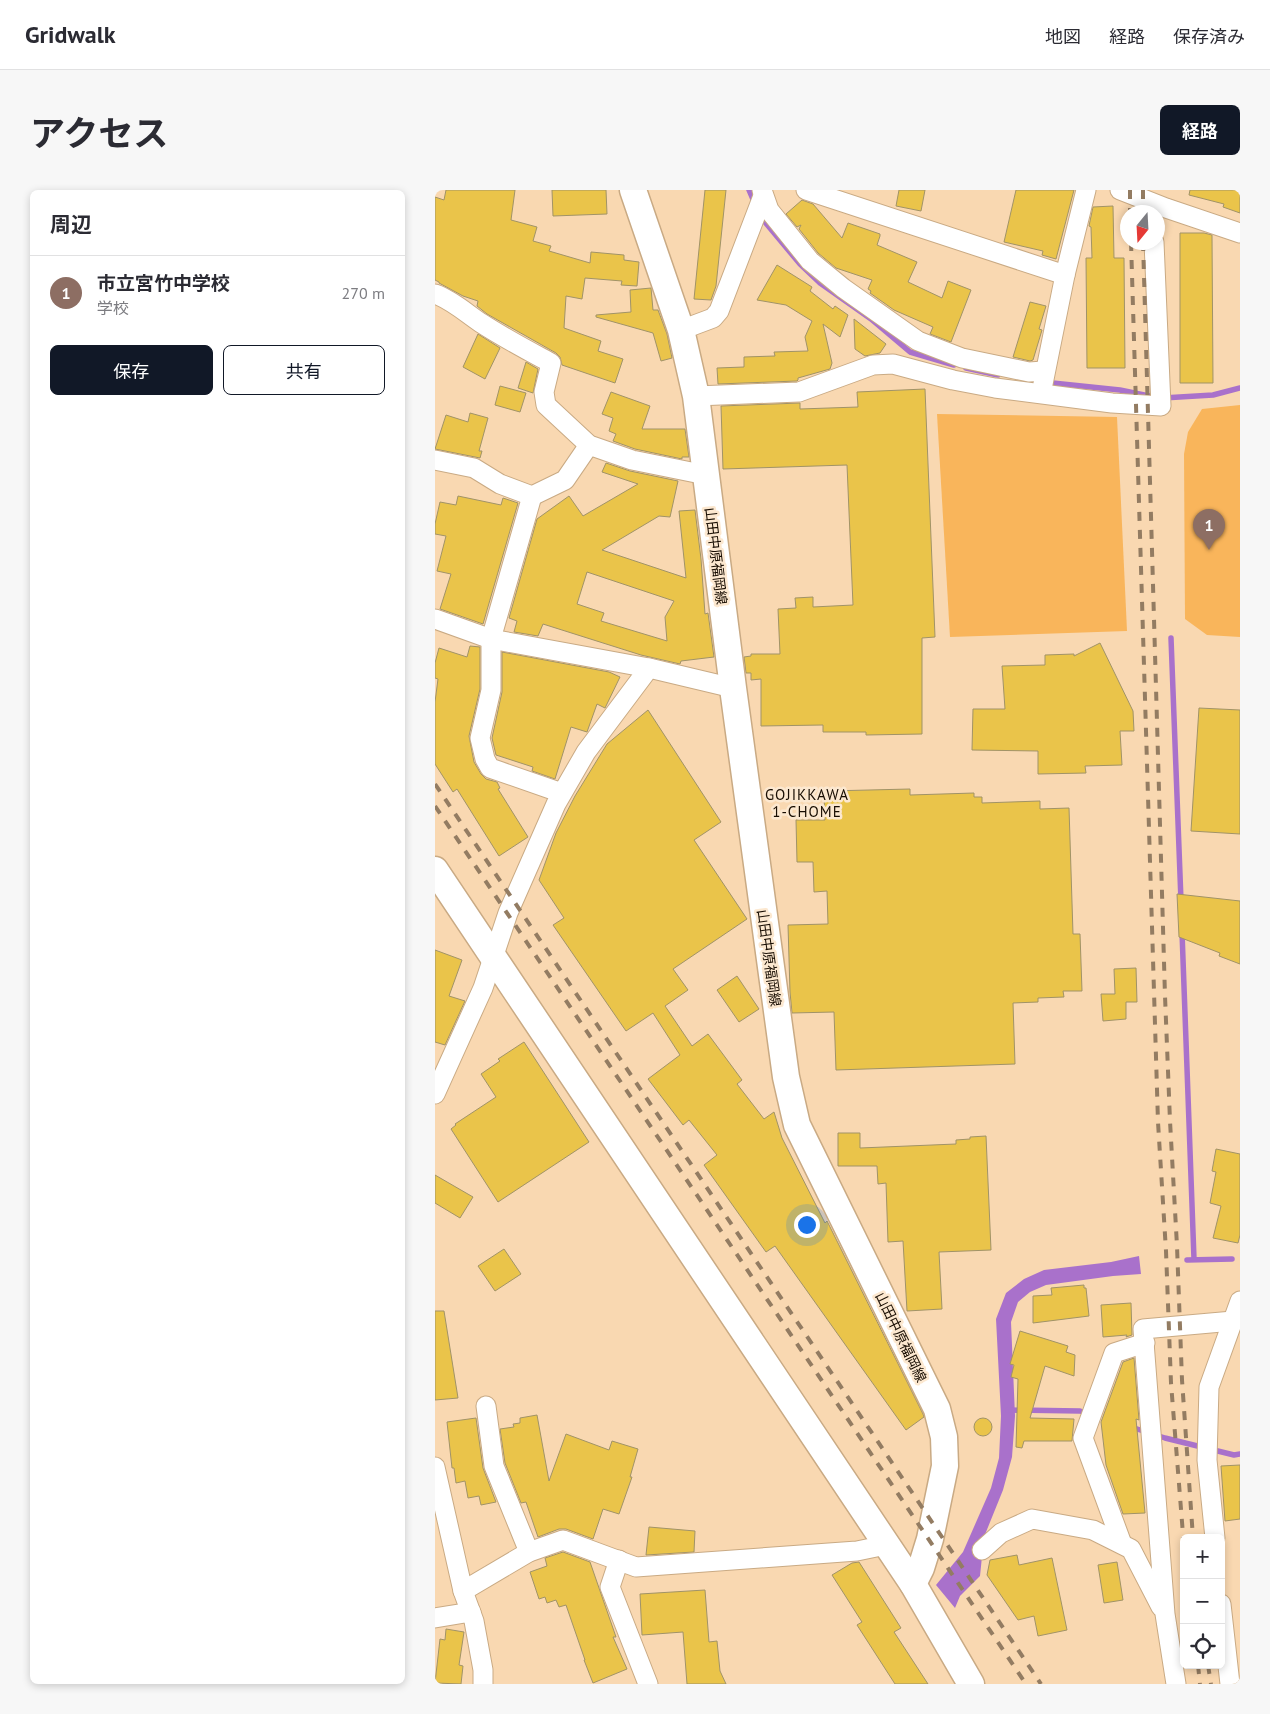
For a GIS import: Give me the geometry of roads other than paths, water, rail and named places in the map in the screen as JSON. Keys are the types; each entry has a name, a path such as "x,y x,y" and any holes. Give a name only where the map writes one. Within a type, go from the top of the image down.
{"main road":[{"name":"山田中原福岡線","path":"633,190 681,330 696,396 733,688 786,1077 797,1125 937,1409 944,1437 945,1466 937,1507 921,1568 913,1584"},
{"path":"435,870 913,1584 971,1684"}],"street":[{"path":"806,190 1065,275"},
{"path":"1041,395 1065,275 1086,190"},
{"path":"1119,190 1240,233"},
{"path":"681,330 713,318 719,311 759,202 769,210 810,261 843,288 918,340 962,358 1029,372 1045,371"},
{"path":"696,396 799,392 873,365 893,364 953,380 995,388 1112,403 1161,406 1154,250"},
{"path":"435,294 445,298 509,341 551,363 544,392 546,405 589,445 631,460 706,475"},
{"path":"435,460 474,468 500,484 532,496 565,480 589,445"},
{"path":"532,496 491,639 491,690 480,738 489,768 562,794"},
{"path":"435,619 491,639 649,668 733,688"},
{"path":"435,1094 483,988 508,913 556,804 586,752 649,668"},
{"path":"1215,1534 1207,1460 1209,1388 1240,1302"},
{"path":"1176,1684 1165,1614 1143,1328 1233,1321"},
{"path":"1122,1544 1083,1438 1114,1353 1145,1343"},
{"path":"486,1406 494,1466 529,1552"},
{"path":"435,1468 463,1591 471,1612 483,1670 483,1684"},
{"path":"982,1550 1001,1533 1032,1519 1093,1530 1131,1549 1165,1614"},
{"path":"463,1591 529,1552 563,1540 636,1567 857,1551 886,1545"},
{"path":"619,1560 609,1587 648,1684"},
{"path":"435,1618 471,1612"},
{"path":"1223,1624 1230,1684"}],"waterway":[{"path":"749,190 755,204"},
{"path":"759,215 800,264 820,283 871,319 910,352 954,365"},
{"path":"966,368 998,375"},
{"path":"1024,380 1120,390 1154,397"},
{"path":"1163,398 1213,395 1240,388"},
{"path":"1171,638 1181,901"},
{"path":"1182,932 1194,1259"},
{"path":"1187,1260 1232,1259"},
{"path":"1008,1410 1080,1411 1089,1414"},
{"path":"1131,1427 1165,1438 1234,1455 1240,1454"}],"railway":[{"path":"1130,190 1130,205"},
{"path":"1143,190 1143,205"},
{"path":"1131,250 1158,1122 1166,1251 1171,1383 1183,1534"},
{"path":"1143,250 1165,996 1182,1380 1193,1534"},
{"path":"435,784 1041,1684"},
{"path":"435,806 1026,1684"},
{"path":"1198,1669 1200,1684"},
{"path":"1209,1669 1211,1684"}],"place":[{"name":"市立宮竹中学校","path":"1209,550"}],"district":[{"name":"GOJIKKAWA 1-CHOME","path":"807,802"}]}
